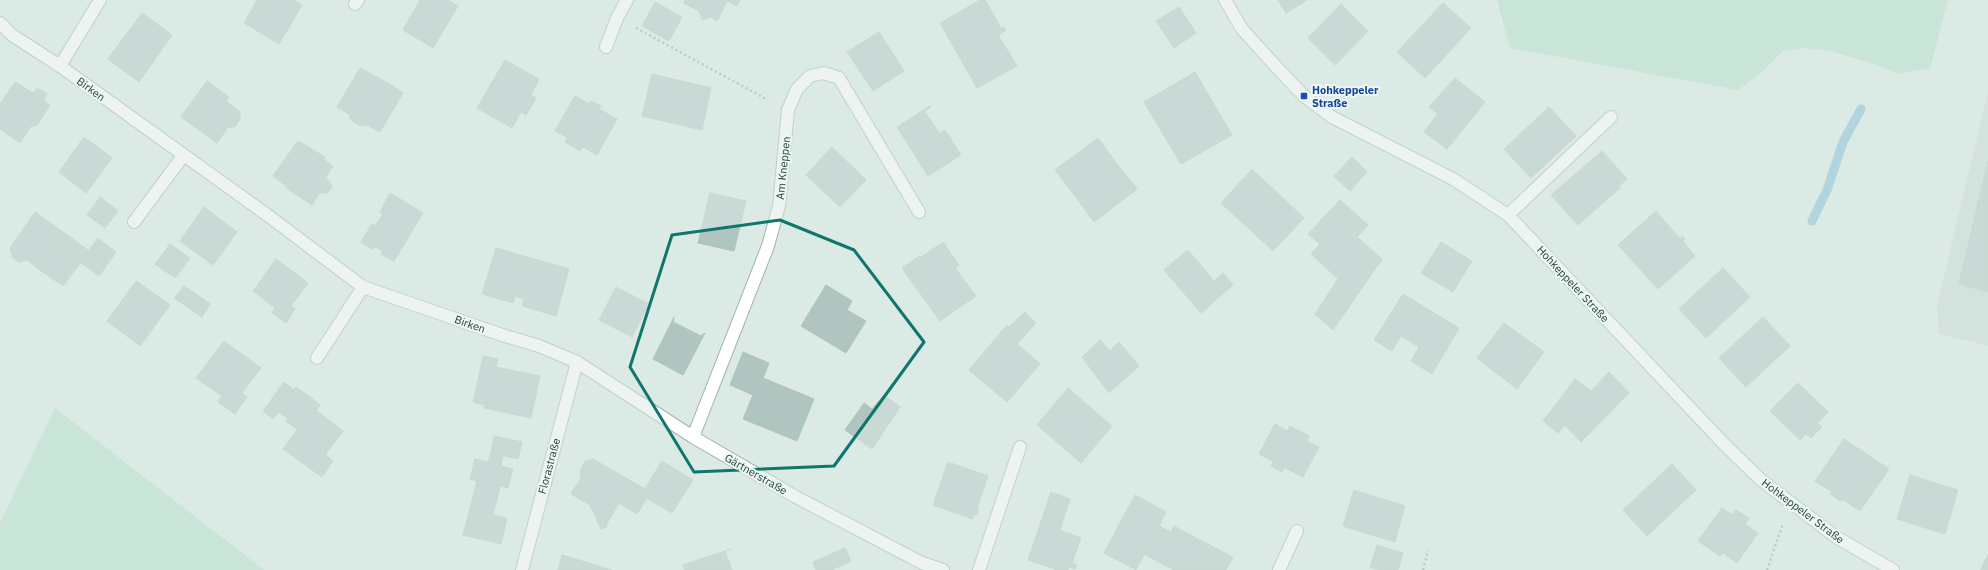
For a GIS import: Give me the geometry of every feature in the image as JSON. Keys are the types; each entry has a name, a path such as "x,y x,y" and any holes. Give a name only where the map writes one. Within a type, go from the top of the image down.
{"street":[{"path":"60,66 100,0"},
{"path":"606,47 617,18 627,0"},
{"name":"Hohkeppeler Straße","path":"1225,0 1242,29 1304,96 1332,117 1453,179 1508,215 1724,444 1761,480 1836,538 1893,570"},
{"name":"Birken","path":"0,23 12,35 60,66 183,156 270,217 363,287 495,333 539,346 577,362"},
{"name":"Am Kneppen","path":"693,436 768,246 779,206 788,110 797,89 810,76 824,73 839,78 919,212"},
{"path":"1508,215 1611,117"},
{"path":"134,222 183,156"},
{"path":"317,358 363,287"},
{"name":"Gärtnerstraße","path":"577,362 693,436 796,497 920,566 943,570"},
{"name":"Florastraße","path":"522,570 577,362"},
{"path":"979,570 1020,447"},
{"path":"1279,570 1297,532"}],"path":[{"path":"617,18 788,110"},
{"path":"1767,570 1781,527"},
{"path":"1423,570 1428,550"}],"highlighted area":[{"path":"780,220 854,250 924,342 834,466 694,472 630,367 672,235"}],"shaded area":[{"path":"1988,92 1988,346 1939,334 1937,305"}],"green space":[{"path":"1497,0 1948,0 1930,69 1897,73 1865,61 1829,51 1801,48 1783,51 1760,74 1738,90 1510,48"},
{"path":"55,408 264,570 0,570 0,523"}],"building":[{"path":"257,0 293,0 302,5 279,44 244,23"},
{"path":"420,0 448,0 458,6 433,48 403,30"},
{"path":"685,0 740,0 737,6 727,1 717,21 711,17 702,20 699,11 684,3"},
{"path":"980,0 985,0 1001,28 1004,27 1006,30 998,35 1017,66 977,88 940,23"},
{"path":"1278,0 1307,0 1286,13"},
{"path":"655,2 682,17 669,41 642,26"},
{"path":"1443,3 1471,28 1425,78 1397,52"},
{"path":"1341,4 1368,31 1335,65 1308,38"},
{"path":"1179,7 1196,33 1174,48 1156,21"},
{"path":"142,13 172,35 139,82 108,59"},
{"path":"879,32 904,71 873,91 847,52"},
{"path":"505,60 539,79 531,95 536,98 526,115 521,112 512,128 477,108"},
{"path":"360,68 403,93 380,132 367,125 361,126 351,120 349,114 337,107"},
{"path":"1195,72 1232,135 1181,164 1144,102"},
{"path":"652,74 711,88 702,130 642,116"},
{"path":"1455,78 1485,102 1447,149 1424,132 1438,114 1429,107"},
{"path":"207,81 229,97 226,101 240,112 240,119 235,127 228,127 217,143 181,117"},
{"path":"15,82 33,93 37,88 47,94 43,100 50,105 37,125 31,126 20,143 0,129 0,104"},
{"path":"575,96 590,104 591,101 601,106 599,109 617,119 597,155 583,147 580,151 565,142 568,138 555,131"},
{"path":"930,106 931,107 924,111 940,134 945,130 961,155 928,176 897,127"},
{"path":"1549,107 1576,136 1531,178 1504,149"},
{"path":"84,137 112,158 86,193 59,172"},
{"path":"1098,138 1117,164 1075,196 1055,170"},
{"path":"298,141 325,157 323,159 333,166 325,178 329,181 332,187 327,193 320,193 312,205 286,188 287,187 273,176"},
{"path":"832,147 866,180 840,207 806,175"},
{"path":"1602,151 1627,179 1619,186 1620,188 1578,225 1551,195"},
{"path":"1352,157 1367,172 1350,191 1334,176"},
{"path":"1988,161 1988,292 1959,284"},
{"path":"1117,164 1137,189 1094,222 1075,196"},
{"path":"1252,169 1304,218 1273,251 1221,203"},
{"path":"390,193 423,213 394,261 381,254 383,251 375,247 373,249 361,242 372,224 375,226 383,214 380,212"},
{"path":"710,193 746,201 734,251 698,243"},
{"path":"100,197 118,211 105,228 87,215"},
{"path":"1340,200 1368,225 1357,237 1382,259 1333,330 1315,314 1338,279 1311,254 1320,244 1308,234"},
{"path":"204,207 237,232 213,265 180,241"},
{"path":"1656,211 1680,239 1682,236 1685,239 1683,241 1695,256 1658,289 1618,245"},
{"path":"35,212 66,234 40,270 27,260 19,262 13,258 10,248"},
{"path":"66,234 89,251 63,286 40,270"},
{"path":"98,238 116,252 99,276 80,262"},
{"path":"943,242 959,265 955,268 976,296 940,321 902,268"},
{"path":"1441,242 1472,261 1453,292 1421,273"},
{"path":"170,244 190,258 175,278 155,264"},
{"path":"496,248 569,269 556,316 522,306 524,299 515,296 513,303 482,294"},
{"path":"1188,250 1214,281 1223,273 1233,285 1201,313 1164,270"},
{"path":"276,259 308,283 291,306 295,309 286,323 272,313 275,308 253,291"},
{"path":"1723,268 1750,297 1706,338 1679,309"},
{"path":"136,281 170,305 140,346 107,321"},
{"path":"826,285 852,301 847,310 866,321 846,353 801,326"},
{"path":"184,286 210,304 202,317 174,298"},
{"path":"616,287 649,304 632,337 599,320"},
{"path":"1403,294 1459,328 1432,374 1411,361 1419,347 1401,336 1392,351 1374,340"},
{"path":"1025,312 1036,323 1017,344 1040,364 1007,402 969,370 1007,325 1009,327"},
{"path":"674,317 673,322 701,336 705,333 683,375 653,359"},
{"path":"1763,317 1790,346 1746,387 1719,358"},
{"path":"1504,323 1544,352 1517,389 1477,358"},
{"path":"1100,340 1110,351 1119,342 1139,366 1109,393 1082,357"},
{"path":"224,341 261,368 242,393 247,397 235,414 218,402 222,396 196,378"},
{"path":"743,352 769,363 763,378 814,399 797,441 743,419 753,395 730,385"},
{"path":"483,356 498,359 496,367 540,376 531,418 484,408 485,405 473,402"},
{"path":"1609,372 1629,393 1581,442 1565,425 1558,433 1543,421 1575,379 1591,391"},
{"path":"284,382 294,390 273,419 263,411"},
{"path":"1798,383 1828,412 1817,423 1822,427 1811,438 1806,434 1800,440 1770,411"},
{"path":"296,387 306,394 288,419 278,411"},
{"path":"1068,388 1112,426 1081,463 1037,425"},
{"path":"306,394 320,405 316,411 313,408 298,429 286,422"},
{"path":"884,395 900,407 872,449 845,430 864,403 872,409"},
{"path":"313,408 343,431 325,455 333,461 322,477 283,449"},
{"path":"1275,424 1287,431 1290,426 1309,436 1307,441 1319,447 1303,477 1284,467 1282,472 1271,466 1274,462 1259,454"},
{"path":"494,436 522,442 518,459 491,453"},
{"path":"1844,439 1889,469 1860,511 1842,499 1841,501 1830,494 1832,492 1815,481"},
{"path":"491,453 503,456 501,466 513,469 508,488 500,486 493,515 507,518 501,544 463,535 477,481 470,479 475,459 488,462"},
{"path":"593,459 645,489 641,495 647,498 637,514 619,503 606,525 607,527 601,529 590,505 571,494 581,478 580,471 585,461"},
{"path":"662,461 693,480 672,513 641,495"},
{"path":"948,462 988,476 977,508 979,509 977,515 974,514 973,519 933,505"},
{"path":"1672,464 1696,490 1647,536 1623,510"},
{"path":"1910,475 1958,490 1945,534 1897,519"},
{"path":"1354,490 1405,506 1395,542 1343,526"},
{"path":"1051,492 1070,499 1060,530 1081,538 1072,563 1077,565 1075,569 1069,567 1068,570 1058,570 1028,560"},
{"path":"1135,495 1166,512 1136,570 1104,553"},
{"path":"1722,508 1732,515 1736,510 1749,518 1745,524 1758,533 1737,563 1723,553 1720,556 1698,541"},
{"path":"1159,526 1171,532 1155,560 1144,554"},
{"path":"1174,526 1196,538 1180,570 1174,570 1156,561"},
{"path":"1196,538 1233,557 1226,570 1180,570"},
{"path":"1377,545 1403,553 1398,570 1379,570 1370,567"},
{"path":"845,548 851,561 832,570 816,570 813,562"},
{"path":"725,551 732,570 685,570 683,565"},
{"path":"1988,554 1988,570 1981,570 1981,569"},
{"path":"562,555 612,570 558,570"}],"waterway":[{"path":"1812,221 1827,190 1843,142 1861,109"}],"place":[{"name":"Hohkeppeler Straße","path":"1304,96"}]}
